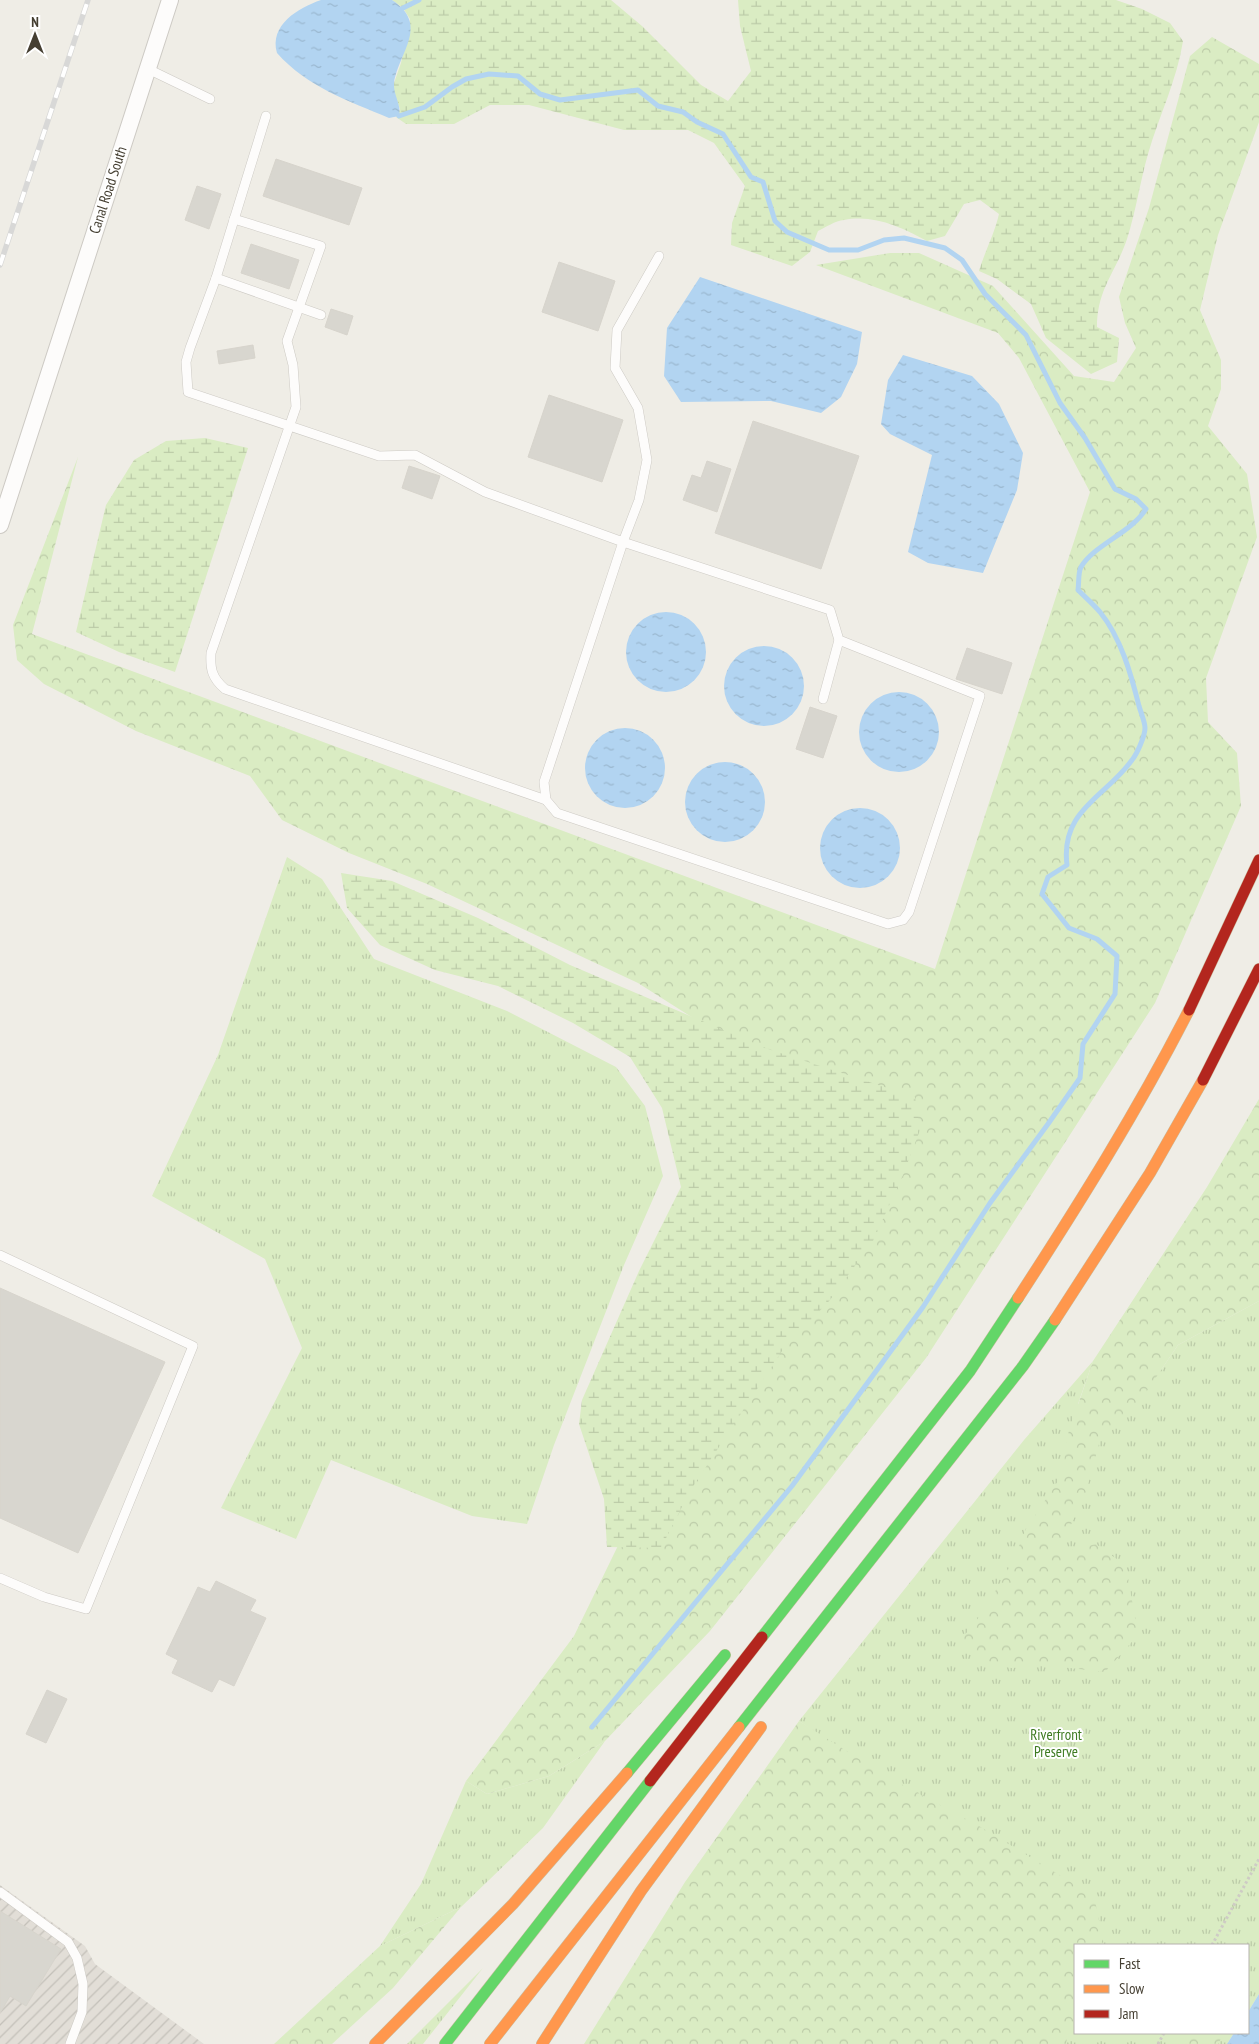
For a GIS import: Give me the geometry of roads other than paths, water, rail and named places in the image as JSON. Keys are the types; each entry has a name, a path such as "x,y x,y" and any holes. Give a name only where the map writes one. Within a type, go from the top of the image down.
{"highway":[{"path":"445,2044 970,1371 1082,1200 1148,1090 1205,980 1259,860"},
{"path":"490,2044 811,1632 906,1516 1022,1366 1096,1259 1194,1096 1259,968"},
{"path":"968,1354 1018,1296"},
{"path":"846,1610 906,1516"},
{"path":"375,2044 467,1954 571,1841 650,1749 730,1649"},
{"path":"542,2044 646,1884 768,1716"}],"street":[{"name":"Canal Road South","path":"0,525 170,0"}],"lane":[{"path":"148,69 210,99"},
{"path":"266,116 216,278 186,362 188,392 379,456 415,455 485,492 623,542 830,610 839,640 823,699"},
{"path":"234,218 321,246 287,341 293,365 296,407 212,653 210,667 215,681 224,689 546,800 557,813 888,924 903,920 909,912 980,696 839,640"},
{"path":"546,800 544,782 623,542 639,500 647,460 638,408 615,368 617,330 660,256"},
{"path":"216,278 321,315"},
{"path":"0,1255 193,1346 86,1609 44,1597 0,1578"},
{"path":"0,1892 68,1942 76,1958 83,1984 82,2012 70,2044"}],"water":[{"path":"321,0 392,0 403,9 409,19 411,29 406,50 394,83 400,112 399,116 389,118 329,92 302,75 277,53 277,34 281,26 295,13"},
{"path":"700,277 862,332 857,364 841,397 821,413 771,401 681,402 664,376 667,328"},
{"path":"903,355 972,376 999,404 1023,453 1017,490 983,573 928,563 908,552 932,455 890,434 881,424 888,380"},
{"path":"666,612 681,615 694,624 703,637 706,652 703,667 694,680 681,689 666,692 651,689 638,680 629,667 626,652 629,637 638,624 651,615"},
{"path":"764,646 779,649 792,658 801,671 804,686 801,701 792,714 779,723 764,726 749,723 736,714 727,701 724,686 727,671 736,658 749,649"},
{"path":"899,692 914,695 927,704 936,717 939,732 936,747 927,760 914,769 899,772 884,769 871,760 862,747 859,732 862,717 871,704 884,695"},
{"path":"625,728 640,731 653,740 662,753 665,768 662,783 653,796 640,805 625,808 610,805 597,796 588,783 585,768 588,753 597,740 610,731"},
{"path":"725,762 740,765 753,774 762,787 765,802 762,817 753,830 740,839 725,842 710,839 697,830 688,817 685,802 688,787 697,774 710,765"},
{"path":"860,808 875,811 888,820 897,833 900,848 897,863 888,876 875,885 860,888 845,885 832,876 823,863 820,848 823,833 832,820 845,811"},
{"path":"1259,1994 1259,2044 1227,2044 1233,2034 1249,2034 1249,2010"}],"waterway":[{"path":"403,8 419,0"},
{"path":"399,116 425,107 466,79 489,74 518,76 540,94 560,100 638,90 658,106 683,112 697,122 723,134 751,177 763,182 775,221 787,232 829,250 858,250 884,240 904,238 945,248 962,260 985,294 1026,335 1060,403 1085,438 1115,489 1136,499 1146,509 1131,525 1087,559 1081,567 1079,575 1078,590 1100,612 1114,633 1129,669 1145,728 1144,736 1132,760 1078,817 1071,831 1067,846 1067,865 1048,877 1042,894 1069,928 1097,939 1117,956 1115,994 1083,1044 1080,1078 990,1203 923,1307 792,1486 592,1727"}],"railway":[{"path":"0,265 88,0"}],"park label":[{"name":"Riverfront Preserve","path":"1056,1744"}]}
